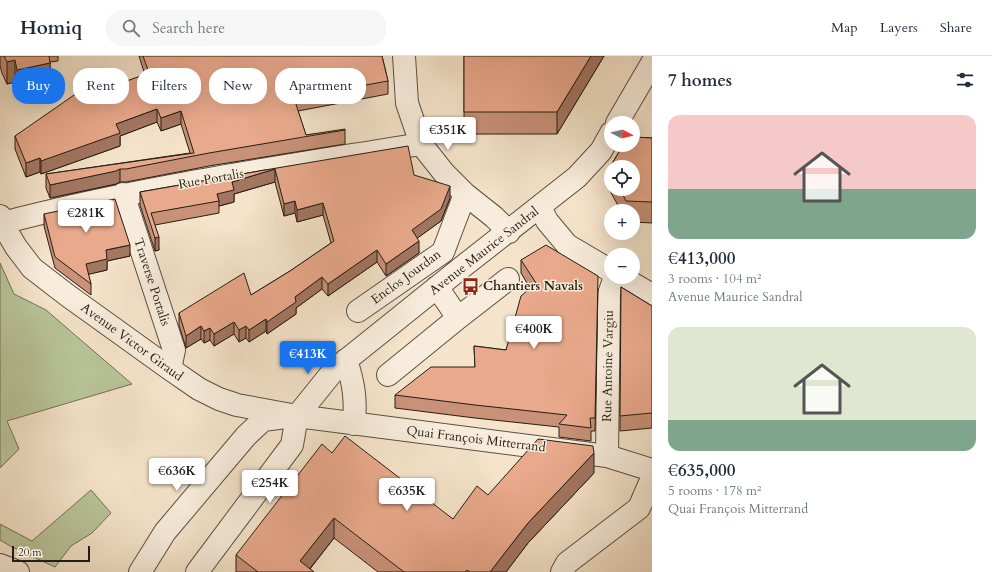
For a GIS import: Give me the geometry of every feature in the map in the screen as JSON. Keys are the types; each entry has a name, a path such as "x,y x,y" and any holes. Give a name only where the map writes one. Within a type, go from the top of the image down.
{"street":[{"path":"404,56 407,103 421,144 444,173 465,194 494,216 509,232"},
{"path":"621,116 652,63"},
{"name":"Rue Portalis","path":"1,219 123,194 421,144"},
{"name":"Avenue Maurice Sandral","path":"297,416 334,370 436,287 509,232 577,177 601,151 604,146"},
{"name":"Traverse Portalis","path":"123,194 174,350 170,370"},
{"name":"Enclos Jourdan","path":"358,311 443,252 465,194"},
{"path":"540,207 547,221 567,246 604,267"},
{"name":"Avenue Victor Giraud","path":"1,219 16,247 32,268 170,370 199,389 219,399 237,405 297,416"},
{"path":"388,375 508,279"},
{"name":"Rue Antoine Vargiu","path":"607,456 609,294 613,284"},
{"path":"633,284 652,295"},
{"path":"436,287 458,318"},
{"path":"346,360 356,402 354,424"},
{"path":"140,572 165,532 246,436 263,420 297,416 292,445 197,572"},
{"name":"Quai François Mitterrand","path":"297,416 607,456 652,470"},
{"path":"562,572 567,563 639,508 652,478"},
{"path":"0,565 18,572"}],"green space":[{"path":"0,263 14,294 46,310 132,384 7,421 19,449 0,468"},
{"path":"91,490 111,513 92,533 71,546 55,567 0,540 0,524 32,541"}],"building":[{"path":"4,56 49,56 50,63 26,68 17,68 15,60 7,62"},
{"path":"143,56 382,56 388,81 366,85 366,68 275,68 275,104 296,104 306,135 345,130 120,169 50,185 46,174 194,153 181,111 161,118 157,109 116,124 120,133 41,161 40,158 26,163 15,136 61,104 65,104 65,101 73,96 73,104 129,104 129,80 137,77 137,104 201,104 201,68 147,68"},
{"path":"464,56 591,56 557,112 464,112"},
{"path":"640,137 652,138 652,202 626,201 624,196 640,196 640,160 614,160 619,152 640,152"},
{"path":"408,146 414,175 450,186 441,209 412,230 419,241 386,264 377,250 328,284 322,277 295,297 296,302 267,322 266,319 249,330 246,326 239,330 234,322 214,334 210,328 204,331 201,326 186,336 179,313 244,273 251,295 334,241 323,203 297,210 295,201 284,204 275,169 232,182 234,190 217,194 219,201 151,213 159,237 155,238 140,192"},
{"path":"115,199 130,245 106,250 107,259 86,264 91,284 55,257 44,214"},
{"path":"546,245 598,276 595,418 590,418 591,428 559,424 567,415 395,395 431,367 475,367 474,346 506,350 521,296 536,283 521,260"},
{"path":"621,287 652,306 652,413 620,416"},
{"path":"345,436 453,519 477,486 488,495 538,439 593,446 594,453 528,523 490,572 470,572 467,570 465,572 404,572 334,518 300,561 314,572 258,572 236,555 322,444 332,453"}],"place":[{"name":"Chantiers Navals","path":"470,286"}]}
